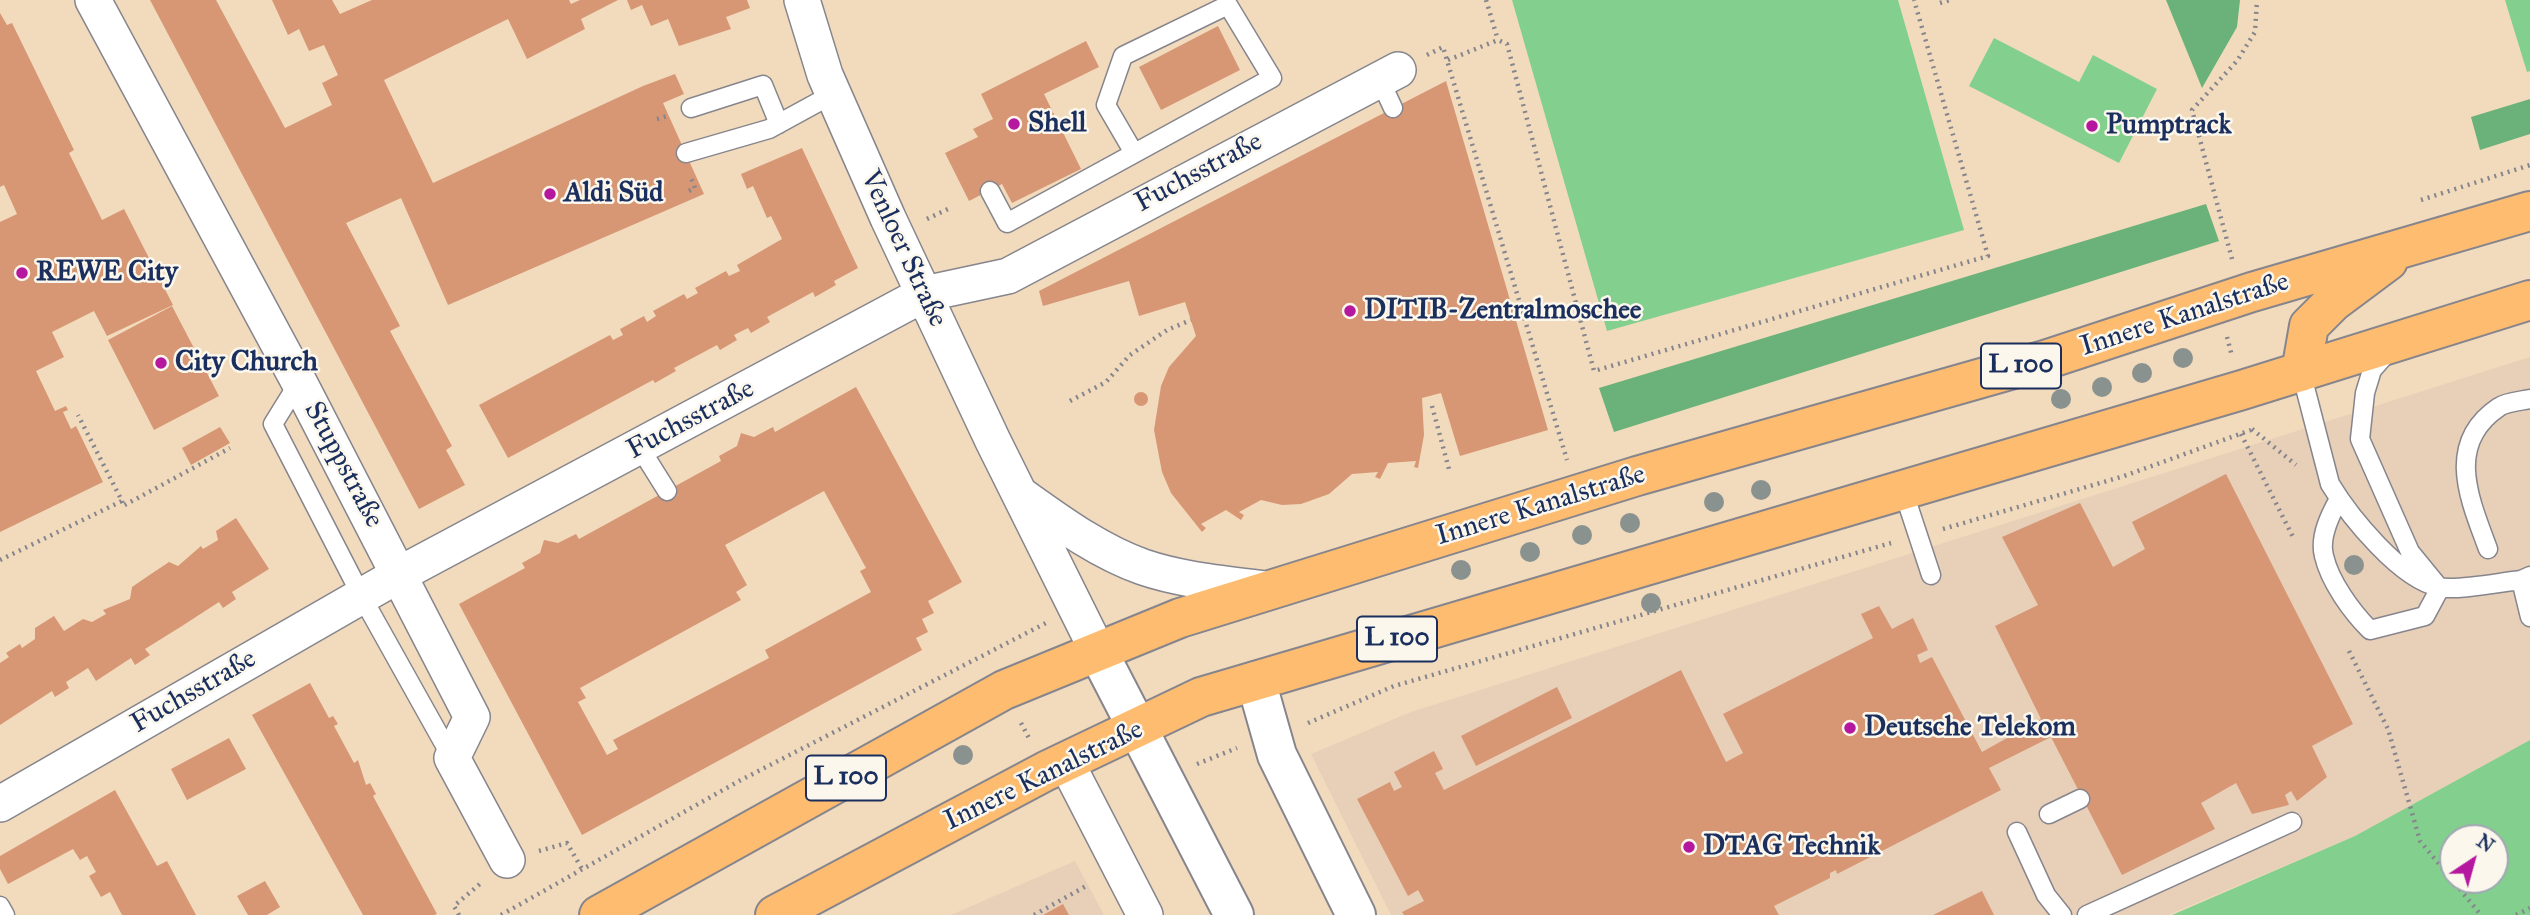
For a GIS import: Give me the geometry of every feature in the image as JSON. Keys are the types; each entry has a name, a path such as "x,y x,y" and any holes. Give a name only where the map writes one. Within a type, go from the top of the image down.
{"main road":[{"name":"Innere Kanalstraße","path":"599,915 1004,690 1180,618 1737,446 2045,360 2217,303 2530,211"},
{"path":"2301,372 2305,337 2309,327 2333,302 2403,248"},
{"name":"Innere Kanalstraße","path":"775,915 1066,762 1201,697 2242,390 2530,300"}],"street":[{"name":"Stuppstraße","path":"93,0 299,382 472,717 452,758"},
{"name":"Venloer Straße","path":"802,0 833,94 924,294 1018,493 1234,915"},
{"name":"Fuchsstraße","path":"0,804 400,574 924,294 1008,276 1390,85"},
{"path":"1018,493 1103,549 1141,566 1189,578 1272,590"},
{"path":"1256,681 1277,755 1356,915"},
{"path":"452,758 507,860"},
{"path":"1066,762 1145,915"}],"lane":[{"path":"990,191 1007,223 1272,78 1228,5 1123,56 1106,105 1134,153"},
{"path":"691,108 763,85 779,124"},
{"path":"686,153 779,124 833,94"},
{"path":"2399,339 2372,370 2365,393 2360,439 2410,552 2440,587"},
{"path":"2301,372 2330,485 2339,499 2404,572 2440,587 2525,578 2530,617"},
{"path":"299,382 272,424 362,597 452,758"},
{"path":"2487,549 2464,471 2467,447 2481,425 2500,406 2530,400"},
{"path":"640,448 667,491"},
{"path":"1903,490 1915,536 1931,575"},
{"path":"2339,499 2327,520 2323,555 2351,611 2370,630 2425,616 2440,587"},
{"path":"2049,814 2080,799"},
{"path":"2087,915 2292,822"},
{"path":"2017,832 2046,895 2063,915"},
{"path":"0,906 5,915"}],"path":[{"path":"1486,0 1497,40"},
{"path":"1447,60 1497,40 1507,44 1594,371 1988,256 1914,0"},
{"path":"1940,3 1950,0"},
{"path":"2252,430 2217,303 2232,260 2192,110 2237,61 2255,32 2257,0"},
{"path":"1390,85 1443,47 1577,495"},
{"path":"1070,401 1106,382 1130,355 1167,330 1191,320"},
{"path":"1432,406 1450,473"},
{"path":"78,415 123,506 230,448"},
{"path":"2241,434 2296,544"},
{"path":"0,560 122,501"},
{"path":"2345,643 2388,729 2420,841 2480,915"},
{"path":"501,915 739,780 986,653"},
{"path":"1208,760 1241,747"},
{"path":"459,915 454,906 507,860 567,843 582,869"},
{"path":"1034,915 1091,884"},
{"path":"2515,915 2530,908"}],"shaded area":[{"path":"2530,357 2530,740 2355,836 2168,915 1391,915 1311,754 1411,712"},
{"path":"1075,861 1104,915 951,915"}],"green space":[{"path":"1512,0 1898,0 1964,230 1607,331"},
{"path":"2166,0 2240,0 2237,27 2202,88"},
{"path":"2505,0 2530,0 2530,71 2527,72"},
{"name":"Pumptrack","path":"1994,38 2079,82 2093,55 2157,89 2119,163 1969,86"},
{"path":"2530,99 2530,134 2480,150 2471,117"},
{"path":"2206,204 2219,241 1614,432 1599,388"},
{"path":"2530,740 2530,915 2172,915 2355,836"}],"building":[{"path":"150,0 216,0 285,128 332,105 322,83 338,75 324,45 309,51 299,29 288,35 272,0 332,0 340,14 372,0 569,0 571,4 580,0 618,0 581,19 585,29 527,59 508,19 384,80 433,183 643,86 675,74 684,94 663,103 704,194 448,305 401,198 346,223 400,326 390,331 452,446 446,450 465,485 419,509"},
{"path":"627,0 747,0 750,8 726,17 731,29 679,46 668,19 651,26 642,5 631,10"},
{"path":"0,13 7,25 12,23 74,150 69,153 102,220 124,209 173,305 107,336 94,311 52,332 64,357 36,371 55,411 66,406 68,410 63,412 71,429 76,426 103,482 0,532 0,222 17,214 4,185 0,187"},
{"path":"1218,26 1240,70 1161,110 1139,67"},
{"path":"1086,41 1099,67 1044,94 1081,169 1012,203 1002,184 969,201 945,153 978,137 973,129 993,119 981,94"},
{"name":"DITIB-Zentralmoschee","path":"1446,81 1548,430 1460,456 1441,393 1422,398 1424,435 1418,468 1414,467 1416,461 1388,463 1380,479 1375,477 1378,472 1352,474 1329,494 1301,504 1282,505 1261,500 1239,512 1244,515 1241,520 1226,510 1201,524 1206,528 1202,532 1171,493 1162,472 1154,430 1161,386 1169,367 1196,336 1185,302 1139,316 1129,281 1043,306 1039,291"},
{"path":"802,148 858,268 834,281 836,285 815,297 813,292 767,317 770,322 751,333 748,328 734,335 737,340 720,350 717,345 674,368 676,371 655,383 653,380 508,458 479,405 610,335 613,340 623,335 620,329 644,316 647,322 656,316 653,311 684,294 687,299 698,293 695,288 726,271 729,276 740,271 737,265 782,239 771,216 767,218 753,186 747,189 741,174"},
{"name":"City Church","path":"172,306 219,396 154,430 108,340"},
{"path":"856,387 962,582 928,601 934,613 922,619 928,632 916,638 922,650 582,835 459,604 525,568 522,563 540,553 544,540 558,543 576,534 579,539 721,461 719,456 737,446 741,433 754,437 773,427 775,432","holes":["824,491 866,568 860,571 871,592 765,650 769,658 613,740 618,749 607,755 578,702 586,698 580,688 741,600 736,592 747,585 725,545"]},
{"path":"1138,392 1144,392 1148,399 1144,406 1138,406 1134,402 1134,396"},
{"path":"220,427 230,443 191,465 182,448"},
{"path":"2226,474 2353,724 2312,746 2327,777 2297,801 2291,791 2285,795 2289,805 2252,814 2236,783 2201,803 2215,829 2122,875 2051,737 1989,768 2001,790 1837,874 1836,870 1830,873 1830,878 1774,906 1779,915 1404,915 1402,912 1424,901 1418,890 1408,896 1357,799 1390,782 1394,791 1402,787 1394,772 1434,751 1443,769 1435,773 1444,790 1681,670 1726,762 1743,753 1723,714 1873,638 1861,614 1879,606 1892,629 1913,618 1928,650 1917,655 1920,663 1932,657 1982,752 2041,719 1995,626 2038,605 2002,537 2080,503 2113,567 2145,549 2132,522"},
{"path":"236,518 269,569 232,592 236,599 223,608 219,602 145,649 150,655 135,665 131,658 96,681 88,668 66,682 69,688 55,697 52,691 0,725 0,663 9,657 6,653 20,644 22,648 35,639 35,628 54,616 64,631 83,619 92,622 106,614 103,610 130,599 132,587 169,562 178,566 201,546 203,549 218,540 216,531"},
{"path":"310,683 329,718 333,716 338,724 334,726 354,763 358,760 366,785 370,783 376,794 373,796 437,914 363,915 252,715"},
{"path":"1557,687 1572,718 1476,766 1461,736"},
{"path":"229,738 246,769 187,800 171,769"},
{"path":"115,790 157,866 167,861 196,915 122,915 110,892 101,897 89,876 96,872 87,856 80,860 73,849 8,884 0,869 0,856"},
{"path":"265,881 280,907 267,915 248,915 237,896"},
{"path":"1982,891 1994,915 1933,915"},
{"path":"1063,904 1069,915 1043,915"}],"place":[{"name":"Shell","path":"1014,124"},
{"name":"Pumptrack","path":"2092,126"},
{"name":"Aldi Süd","path":"550,194"},
{"name":"REWE City","path":"22,273"},
{"name":"DITIB-Zentralmoschee","path":"1350,311"},
{"name":"City Church","path":"161,363"},
{"name":"Deutsche Telekom","path":"1850,728"},
{"name":"DTAG Technik","path":"1689,847"}]}
